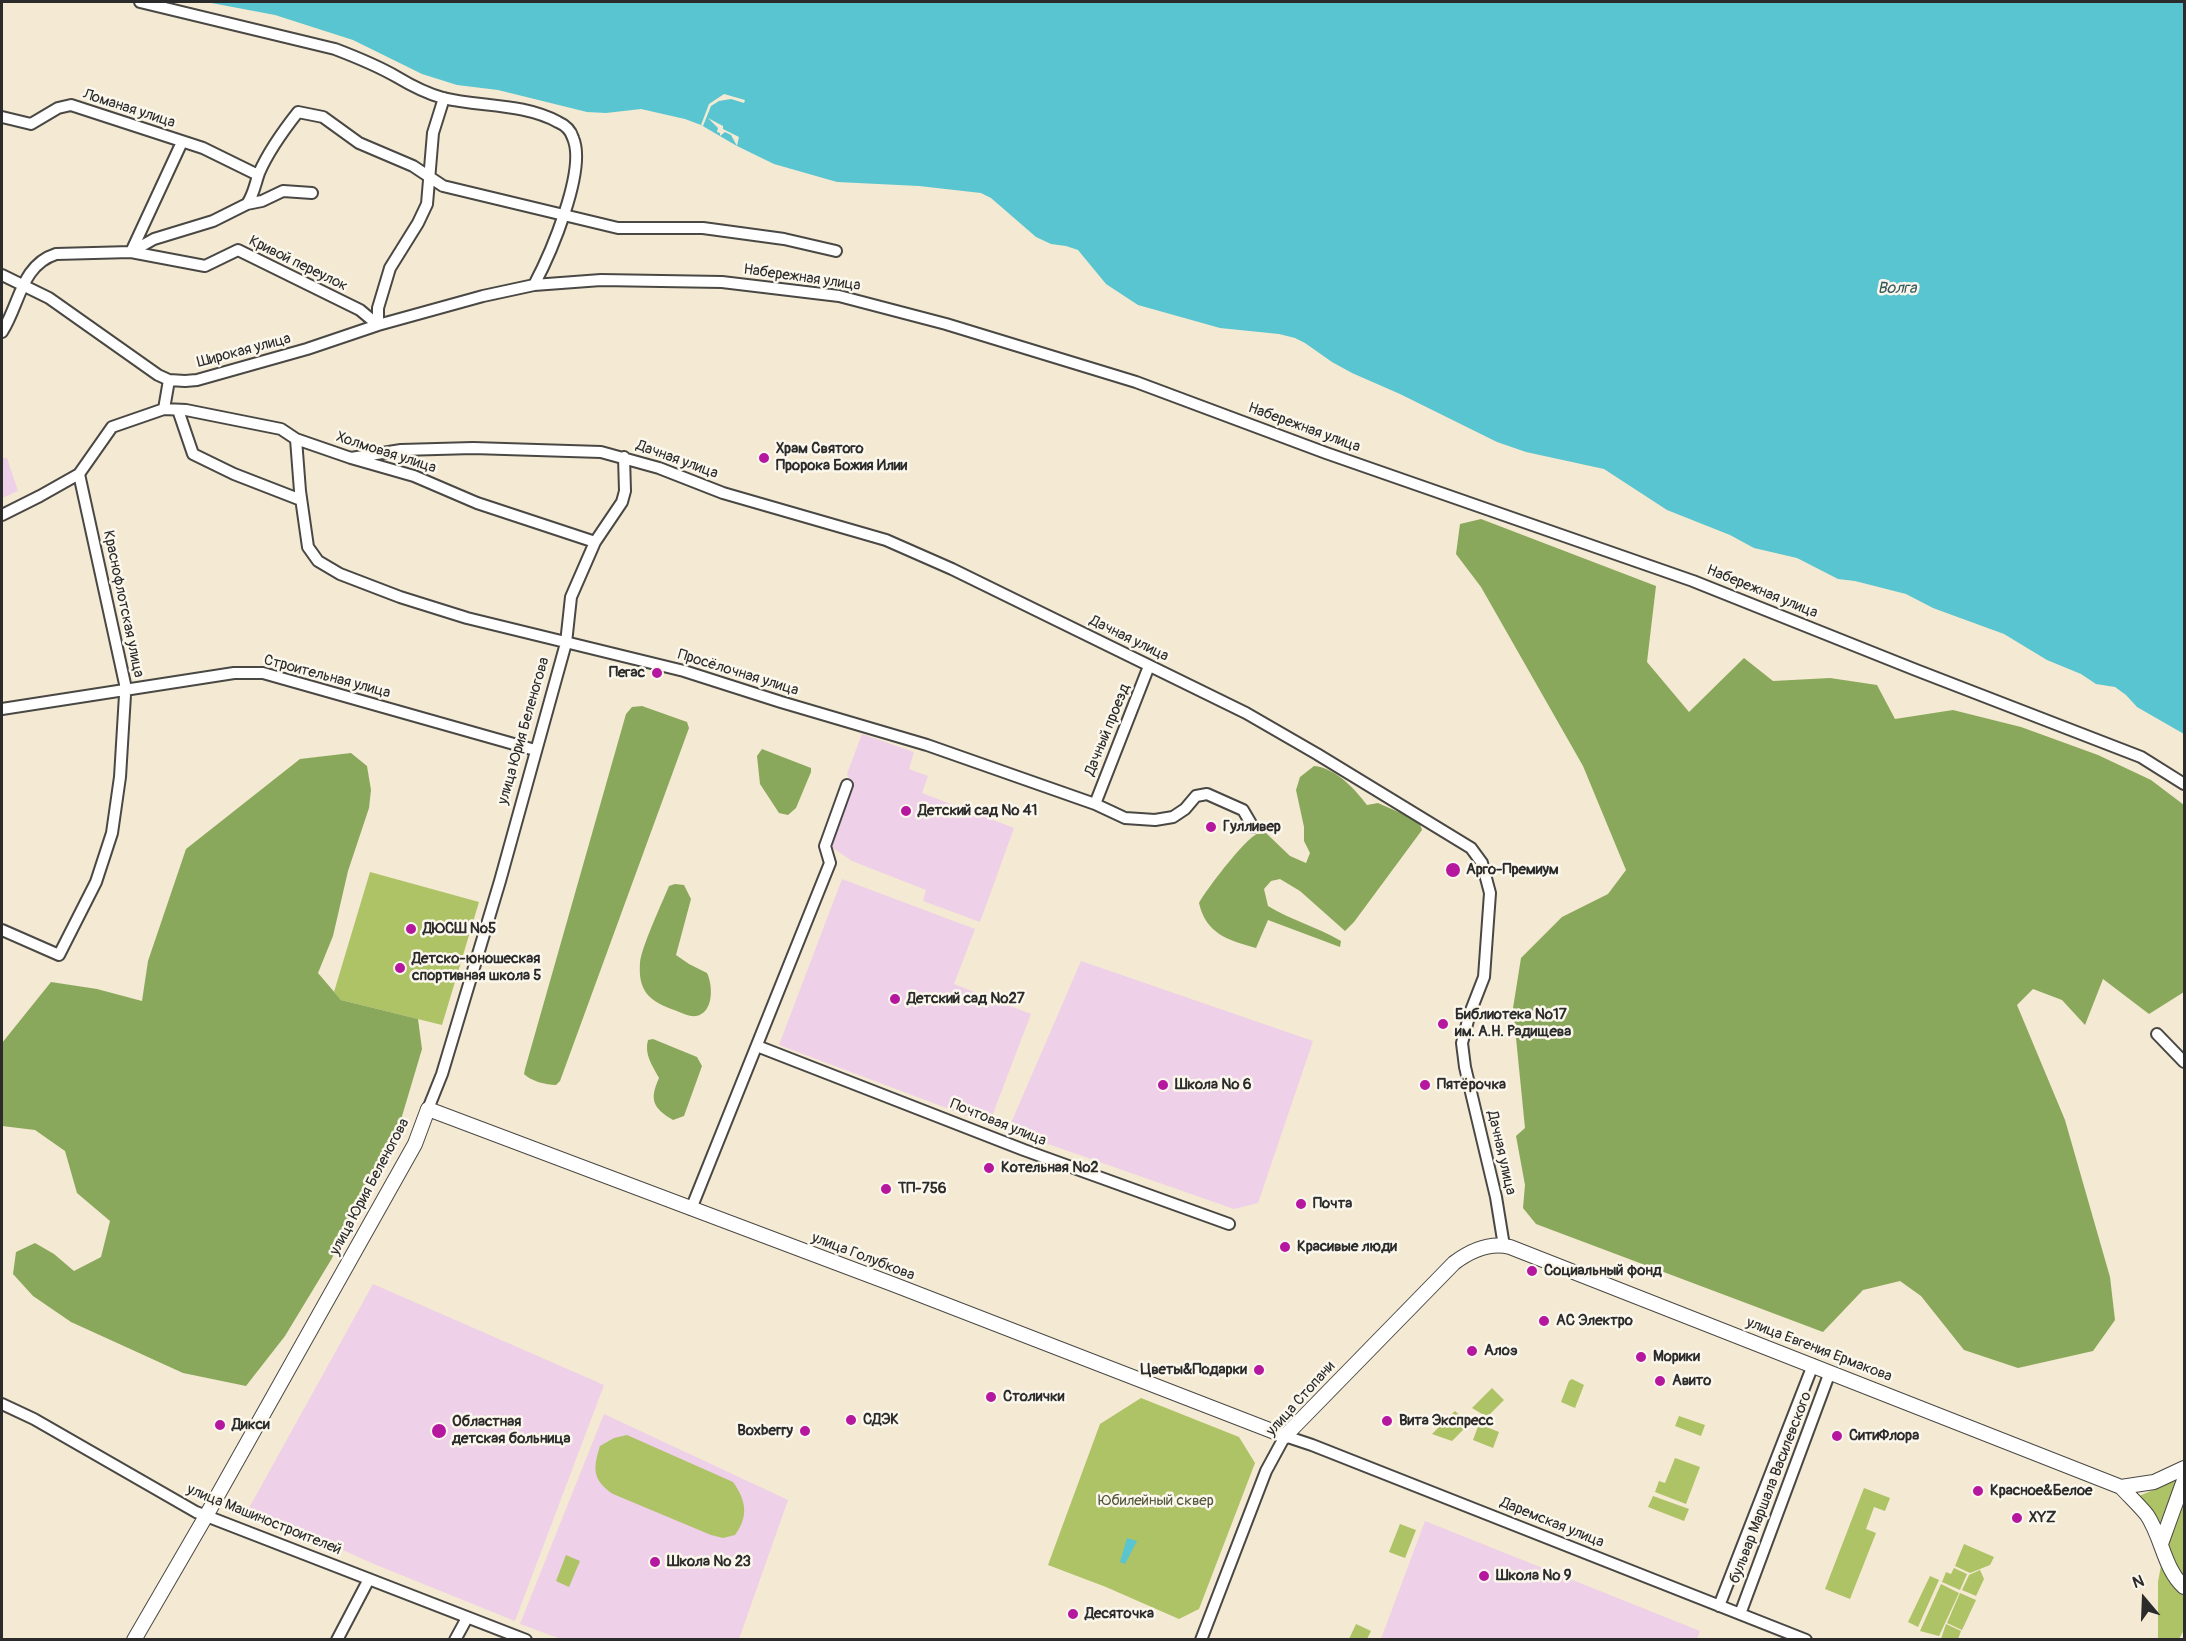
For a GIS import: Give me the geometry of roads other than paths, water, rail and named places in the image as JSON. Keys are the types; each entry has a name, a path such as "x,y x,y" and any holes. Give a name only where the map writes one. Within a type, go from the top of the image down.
{"main road":[{"name":"улица Голубкова","path":"428,1109 895,1285 1286,1437"},
{"name":"улица Юрия Беленогова","path":"134,1640 415,1144 428,1109"},
{"name":"улица Евгения Ермакова","path":"1504,1246 1536,1256 2121,1487 2147,1516 2169,1565 2184,1587"},
{"name":"улица Стопани","path":"1286,1437 1454,1263 1479,1249 1504,1246"},
{"path":"2121,1487 2154,1482 2184,1468"},
{"path":"2161,1544 2184,1480"}],"street":[{"path":"140,2 335,49 364,60 414,88 444,98 501,105 558,122 569,130 574,140 575,159 564,214 548,258 534,285"},
{"path":"378,326 378,308 390,268 427,204 433,134 444,98"},
{"name":"Ломаная улица","path":"2,117 31,124 58,108 71,105 203,148 258,175"},
{"path":"247,204 254,194 258,175 274,141 298,112 323,117 359,142 413,166 443,186 618,228 703,228 784,239 836,251"},
{"name":"Ломаная улица","path":"131,252 182,142"},
{"name":"Кривой переулок","path":"131,252 154,239 213,221 247,204 262,201 283,191 312,193"},
{"name":"Кривой переулок","path":"2,332 28,273 38,262 56,254 131,252 205,266 238,250 360,310 378,326"},
{"path":"2,275 49,298 158,375 169,380 164,410"},
{"name":"Набережная улица","path":"378,326 483,296 534,285 601,280 722,282 839,296 946,324 1136,382 1326,453 1693,581 2141,757 2184,784"},
{"name":"Широкая улица","path":"169,380 197,380 378,326"},
{"name":"Холмовая улица","path":"79,474 112,427 164,410 178,410 281,429 296,439 414,476 477,503 595,542"},
{"path":"178,410 193,454 234,474 301,500"},
{"name":"Просёлочная улица","path":"296,439 308,547 318,561 340,574 456,615 684,671 927,745 1095,804 1125,818 1155,820 1173,817 1185,809 1196,796 1207,794 1243,810 1253,827"},
{"name":"Дачная улица","path":"351,458 400,450 473,448 601,452 658,468 723,493 886,540 952,569 1246,713 1471,848 1482,863 1490,893 1484,977 1470,1013 1462,1044 1465,1067 1501,1218 1504,1246"},
{"name":"улица Юрия Беленогова","path":"428,1109 442,1074 500,881 566,643 571,597 595,542 622,502 625,491 624,457"},
{"path":"2,515 79,474"},
{"name":"Краснофлотская улица","path":"2,930 59,955 96,882 112,833 120,777 125,688 79,474"},
{"name":"Дачный проезд","path":"1095,804 1149,666"},
{"name":"Строительная улица","path":"2,709 125,688 234,673 263,673 535,750"},
{"path":"691,1209 830,863 825,846 847,785"},
{"path":"2157,1034 2184,1062"},
{"name":"Почтовая улица","path":"757,1046 1024,1150 1228,1224"},
{"name":"бульвар Маршала Василевского","path":"1719,1606 1813,1365"},
{"name":"бульвар Маршала Василевского","path":"1740,1614 1830,1372"},
{"name":"улица Машиностроителей","path":"2,1404 34,1419 206,1516 526,1640"},
{"name":"Даремская улица","path":"1286,1437 1321,1448 1806,1640"},
{"name":"улица Стопани","path":"1201,1640 1266,1471 1286,1437"},
{"path":"337,1640 369,1580"},
{"path":"455,1640 467,1618"}],"water":[{"name":"Волга","path":"206,2 2184,2 2184,734 2137,707 2115,687 2096,684 2081,674 2047,660 2004,634 1933,608 1906,594 1838,579 1797,558 1754,548 1730,535 1667,510 1604,469 1526,452 1497,442 1352,373 1295,338 1279,334 1220,328 1138,305 1106,284 1078,250 1051,244 1036,237 991,198 981,193 919,186 837,182 774,164 701,125 685,119 641,109 606,113 587,112 498,90 457,85 422,74 353,40 275,15"},
{"path":"1127,1538 1137,1541 1125,1564 1120,1562"}],"place":[{"name":"Храм Святого Пророка Божия Илии","path":"764,458"},
{"name":"Пегас","path":"657,673"},
{"name":"Детский сад № 41","path":"906,811"},
{"name":"Гулливер","path":"1211,827"},
{"name":"Арго-Премиум","path":"1453,870"},
{"name":"ДЮСШ №5","path":"411,929"},
{"name":"Детско-юношеская спортивная школа 5","path":"400,968"},
{"name":"Детский сад №27","path":"895,999"},
{"name":"Библиотека №17 им. А.Н. Радищева","path":"1443,1024"},
{"name":"Школа № 6","path":"1163,1085"},
{"name":"Пятёрочка","path":"1425,1085"},
{"name":"Котельная №2","path":"989,1168"},
{"name":"ТП-756","path":"886,1189"},
{"name":"Почта","path":"1301,1204"},
{"name":"Красивые люди","path":"1285,1247"},
{"name":"Социальный фонд","path":"1532,1271"},
{"name":"АС Электро","path":"1544,1321"},
{"name":"Алоэ","path":"1472,1351"},
{"name":"Морики","path":"1641,1357"},
{"name":"Цветы&Подарки","path":"1259,1370"},
{"name":"Авито","path":"1660,1381"},
{"name":"Столички","path":"991,1397"},
{"name":"СДЭК","path":"851,1420"},
{"name":"Вита Экспресс","path":"1387,1421"},
{"name":"Дикси","path":"220,1425"},
{"name":"Областная детская больница","path":"439,1431"},
{"name":"Boxberry","path":"805,1431"},
{"name":"СитиФлора","path":"1837,1436"},
{"name":"Красное&Белое","path":"1978,1491"},
{"name":"XYZ","path":"2017,1518"},
{"name":"Школа № 23","path":"655,1562"},
{"name":"Школа № 9","path":"1484,1576"},
{"name":"Десяточка","path":"1073,1614"}],"park label":[{"name":"Юбилейный сквер","path":"1156,1501"}]}
